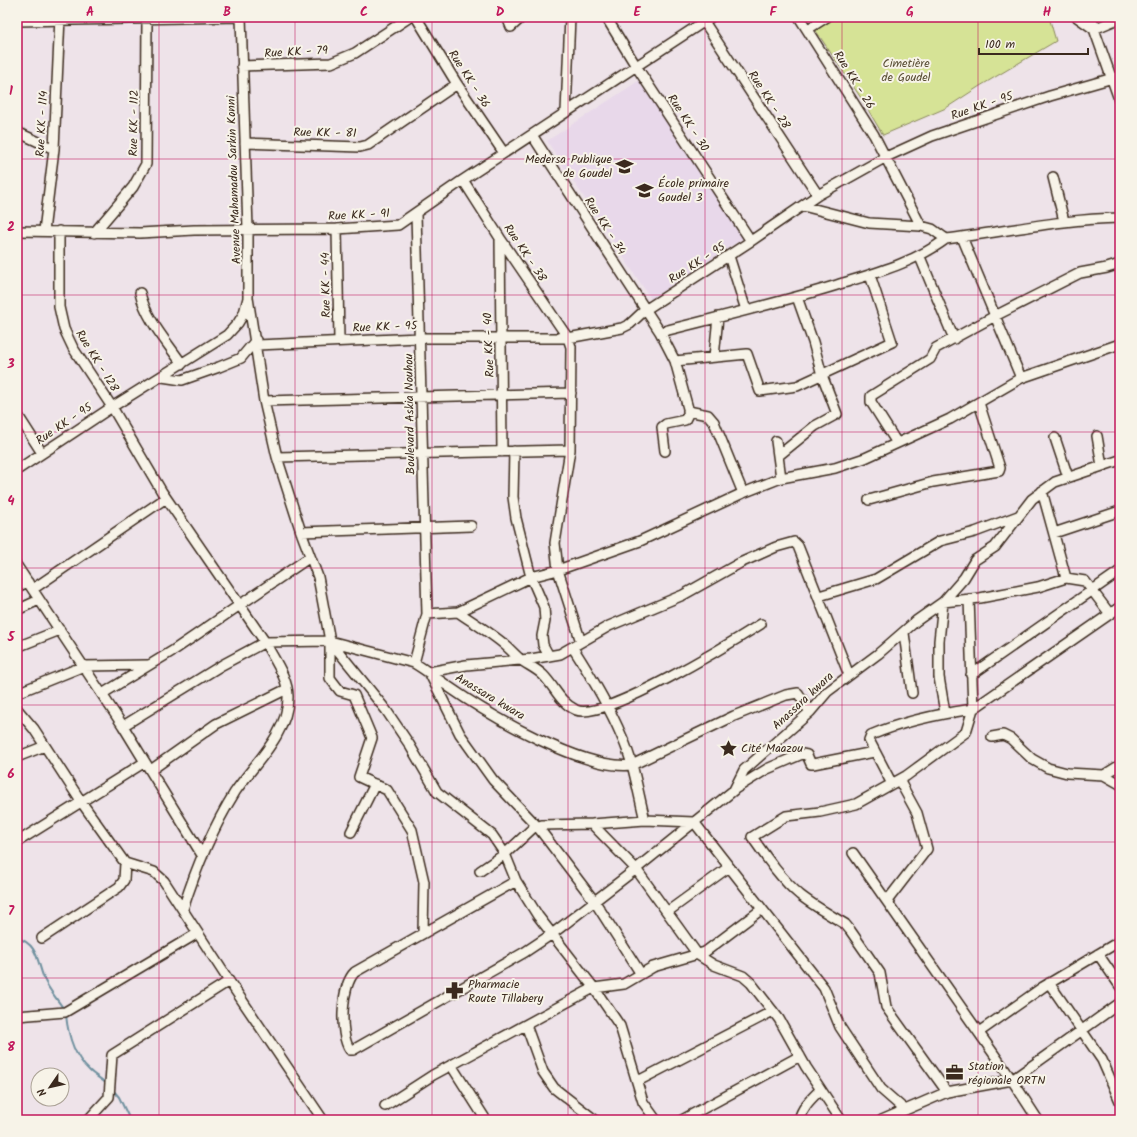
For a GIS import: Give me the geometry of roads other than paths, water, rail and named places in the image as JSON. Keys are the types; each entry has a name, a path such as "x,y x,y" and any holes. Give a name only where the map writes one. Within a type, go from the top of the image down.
{"street":[{"name":"Avenue Mahamadou Sarkin Konni","path":"227,335 238,323 244,313 248,298 248,229 241,17"},
{"path":"17,21 60,19 241,17"},
{"name":"Rue KK - 79","path":"242,66 331,63 355,53 410,17"},
{"name":"Rue KK - 36","path":"416,17 457,84 504,153"},
{"path":"507,17 511,27 522,17"},
{"path":"566,112 570,17"},
{"name":"Rue KK - 30","path":"606,17 636,66 751,242"},
{"name":"Rue KK - 26","path":"799,17 874,135 921,226"},
{"path":"808,29 827,17"},
{"path":"1077,17 1094,29"},
{"path":"1092,17 1094,29 1116,77 1120,102"},
{"name":"Rue KK - 91","path":"17,231 140,233 248,229 337,229 398,225 706,18"},
{"name":"Rue KK - 28","path":"706,18 818,196"},
{"path":"1094,29 1120,18"},
{"name":"Rue KK - 114","path":"44,231 54,149 60,19"},
{"name":"Rue KK - 112","path":"94,233 133,187 146,164 147,19"},
{"name":"Rue KK - 95","path":"256,343 420,338 568,338 622,328 630,324 645,310 751,242 818,196 886,157 932,136 1050,96 1116,77"},
{"name":"Rue KK - 81","path":"245,143 360,147 368,145 457,84"},
{"path":"17,132 54,149"},
{"name":"Rue KK - 34","path":"532,135 660,332 675,361 688,411"},
{"path":"1053,177 1064,221"},
{"name":"Rue KK - 38","path":"463,180 500,238 568,338"},
{"path":"803,206 869,223 921,226 932,229 946,239"},
{"name":"Boulevard Askia Nouhou","path":"414,663 427,614 416,214"},
{"path":"660,332 797,297 870,275 920,257 946,239 1088,218 1120,218"},
{"name":"Rue KK - 44","path":"337,229 339,340"},
{"name":"Rue KK - 128","path":"58,231 59,307 64,330 73,348 112,407 166,498 241,604 265,642 285,681 287,689"},
{"path":"962,237 1021,378"},
{"name":"Rue KK - 40","path":"500,238 500,337 503,395 502,452"},
{"path":"729,256 746,310"},
{"path":"920,257 954,339"},
{"path":"897,443 871,402 871,396 930,359 936,348 995,316 1080,273 1120,264"},
{"path":"675,361 748,354 758,389 762,392 794,388 892,342 870,275"},
{"path":"140,293 142,302 151,319 182,364"},
{"path":"778,456 815,426 837,414 822,375 813,342 797,297"},
{"path":"248,298 264,401 277,457 301,532 318,577 330,641 330,678 340,692 354,695 372,738 359,777 387,790 412,830 424,882 423,933"},
{"path":"714,357 718,317"},
{"name":"Rue KK - 95","path":"17,470 112,407 227,335"},
{"path":"568,338 572,358 570,450 555,535 558,570 581,642"},
{"path":"162,377 182,380 219,368 241,358 256,343"},
{"path":"427,614 458,612 531,577 558,570 645,538 743,493 781,478 835,468 865,458 950,419 1021,378 1120,344"},
{"path":"264,401 572,393"},
{"path":"869,500 933,482 998,471 1000,468 979,403"},
{"path":"665,451 662,428 666,424 685,420 688,417 688,411 708,415 714,422 743,493"},
{"path":"17,414 42,453"},
{"path":"1097,436 1102,466"},
{"path":"1055,438 1068,477"},
{"path":"776,441 781,478"},
{"path":"277,457 423,452 570,450"},
{"path":"514,451 514,504 531,577 544,607 545,621 542,636 543,645 549,656"},
{"name":"Anassara kwara","path":"423,933 355,972 350,977 346,989 344,1029 345,1039 350,1050 353,1050 525,952 595,902 734,790 744,770 810,712 827,692 904,633 916,621 943,602 964,578 975,560 995,548 1032,499 1056,482 1120,460"},
{"path":"1042,491 1066,578"},
{"path":"33,590 166,498"},
{"path":"1054,533 1120,511"},
{"path":"819,596 876,579 940,541 975,532 1018,516"},
{"path":"301,532 471,526"},
{"path":"641,974 595,902 537,826 493,780 464,739 429,672 450,667 560,654 573,648 609,626 682,595 740,563 791,543 796,543 819,596 849,675"},
{"path":"102,694 149,665 310,557"},
{"path":"17,566 123,726 202,855"},
{"path":"971,675 1120,571"},
{"path":"945,713 939,677 939,641 943,602 1038,587 1066,578 1083,580 1093,589 1110,614"},
{"path":"17,587 28,582"},
{"path":"947,1092 888,1012 884,1004 880,973 850,930 845,924 795,890 768,860 752,837 786,816 820,812 852,805 895,782 963,735 969,726 973,709 969,599"},
{"path":"17,610 39,600"},
{"path":"887,901 927,849 917,813 874,752 868,740 871,735 890,727 945,713 973,709 1120,608"},
{"path":"458,612 506,645 520,659 543,675 554,692 570,707 578,711 586,712 607,708 674,675 762,624"},
{"path":"17,647 60,630"},
{"path":"904,633 912,692"},
{"path":"330,641 386,710 409,744 436,792 492,835 505,854 516,881 538,916 594,988 620,1026 638,1081 643,1102 656,1120"},
{"name":"Anassara kwara","path":"265,642 330,641 414,663 464,697 522,730 558,748 605,764 619,766 632,765"},
{"path":"123,726 222,665 265,642"},
{"path":"573,648 591,676 622,737 632,765 645,820"},
{"path":"17,693 84,666 149,665"},
{"path":"151,770 216,724 287,689 288,704 282,722 257,765 236,792 202,855 183,909"},
{"path":"632,765 734,716 786,695 798,693 810,712"},
{"path":"17,709 34,729 82,802 125,862 154,872 164,881 229,981 323,1120"},
{"path":"992,737 1003,734 1011,739 1032,759 1048,768 1067,773 1104,775 1120,784"},
{"path":"17,757 45,746"},
{"path":"734,790 767,769 802,754 807,755 811,764 813,764 874,752"},
{"path":"17,842 145,762"},
{"path":"1104,775 1120,765"},
{"path":"351,832 375,784"},
{"path":"480,871 505,854 537,826 645,820 694,822 824,988 840,1027 881,1089 905,1110"},
{"path":"592,824 636,870 668,912 698,956 714,965 743,976 773,1011 820,1090 841,1120"},
{"path":"853,853 979,1032 1038,1120"},
{"path":"42,938 119,887 124,880 125,862"},
{"path":"668,912 729,867"},
{"path":"423,933 516,881"},
{"path":"385,1106 452,1065 594,988 624,984 664,963 698,956 762,909"},
{"path":"17,1016 65,1012 198,933"},
{"path":"979,1032 1049,983 1120,941"},
{"path":"1098,954 1120,986"},
{"path":"88,1120 109,1096 112,1055 229,981"},
{"path":"1049,983 1102,1060 1120,1101"},
{"path":"882,1120 947,1092 1012,1080 1120,1003"},
{"path":"638,1081 773,1011"},
{"path":"526,1025 543,1072 554,1088 595,1120"},
{"path":"682,1120 800,1056"},
{"path":"452,1065 486,1120"},
{"path":"799,1120 806,1103 820,1090"}],"waterway":[{"path":"17,938 30,945 34,950 46,983 64,1009"},
{"path":"66,1015 70,1038 79,1058 91,1072 107,1084"},
{"path":"113,1090 119,1097 130,1120"}],"place":[{"name":"Medersa Publique de Goudel","path":"625,166"},
{"name":"École primaire Goudel 3","path":"645,190"},
{"name":"Cité Maazou","path":"728,748"},
{"name":"Pharmacie Route Tillabery","path":"455,991"},
{"name":"Station régionale ORTN","path":"955,1073"}],"park label":[{"name":"Cimetière de Goudel","path":"906,70"}]}
